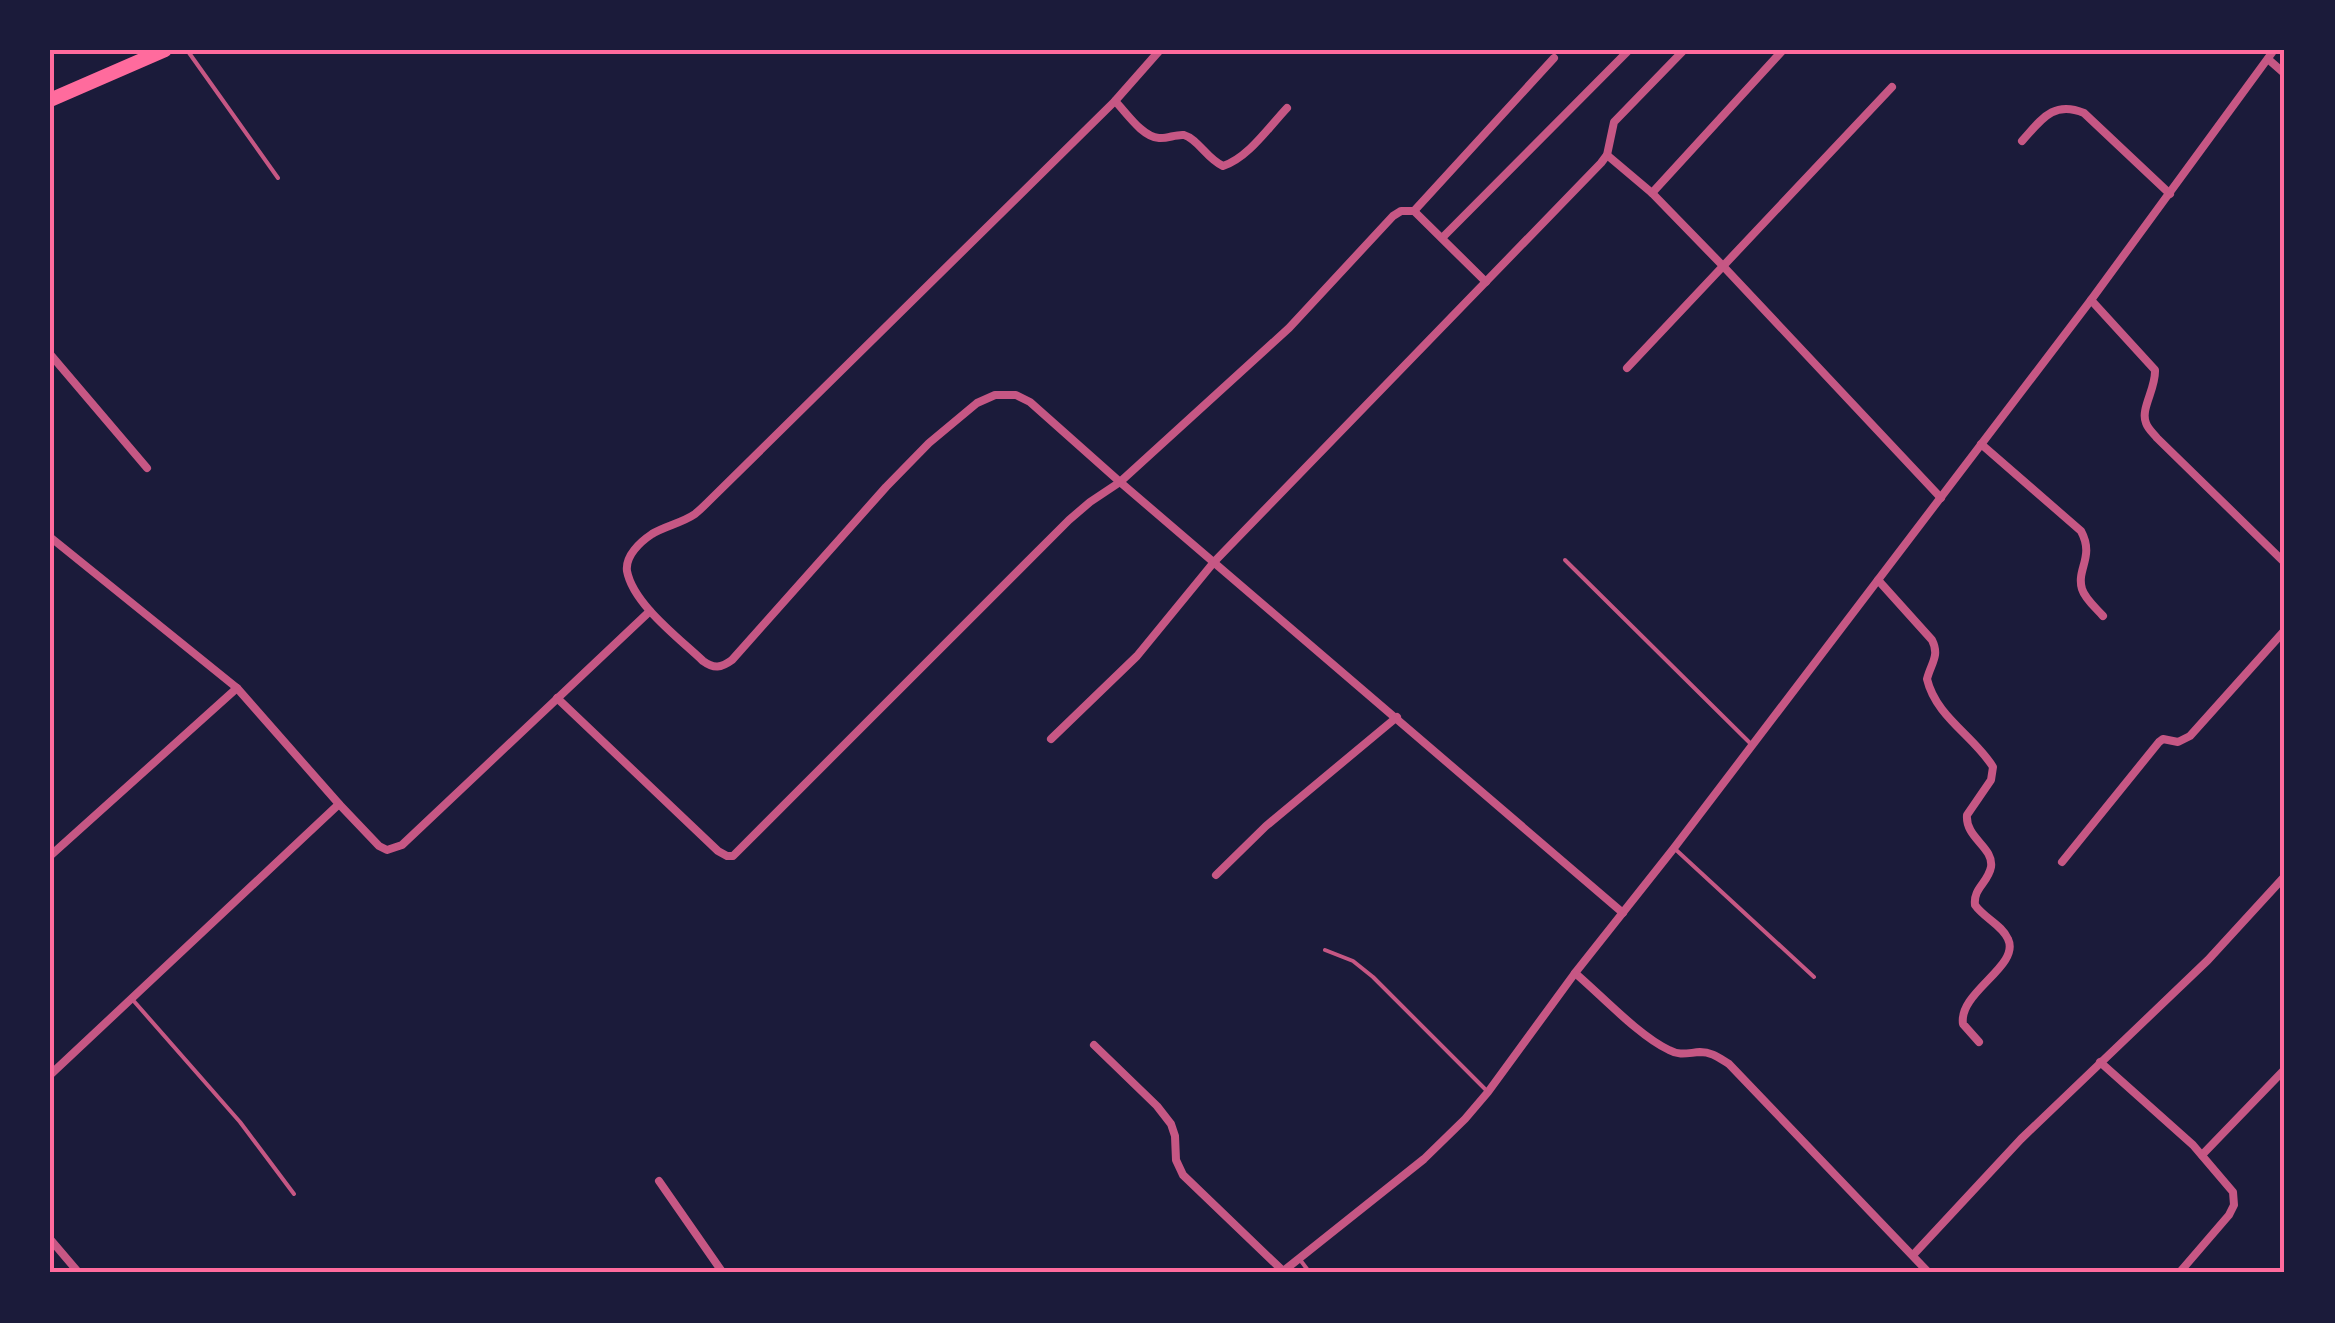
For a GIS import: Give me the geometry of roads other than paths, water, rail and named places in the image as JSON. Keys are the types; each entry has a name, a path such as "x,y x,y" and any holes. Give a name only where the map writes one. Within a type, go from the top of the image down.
{"highway":[{"path":"50,100 165,50"}],"street":[{"path":"1160,50 1114,101 712,498 694,514 654,532 640,544 629,557 626,569 633,586 650,610 702,661 722,667 929,443 977,404 995,396 1016,395 1030,402 1623,913"},
{"path":"1442,238 1629,50"},
{"path":"1052,739 1136,656 1214,562 1607,155 1614,122 1684,50"},
{"path":"1652,193 1783,50"},
{"path":"1094,1045 1171,1124 1176,1160 1183,1175 1282,1272 1424,1159 1488,1092 2091,300 2274,50"},
{"path":"1414,211 1554,58"},
{"path":"2268,59 2285,74"},
{"path":"1627,368 1892,87"},
{"path":"1114,101 1151,136 1182,135 1223,166 1244,154 1287,108"},
{"path":"2022,141 2052,111 2072,108 2084,113 2170,194"},
{"path":"1607,155 1652,193 1941,498"},
{"path":"557,698 718,851 733,856 1069,520 1120,482 1289,328 1393,216 1401,211 1414,211 1486,282"},
{"path":"2091,300 2155,370 2153,392 2144,408 2145,422 2285,563"},
{"path":"50,354 147,468"},
{"path":"1981,444 2081,531 2087,556 2081,586 2103,616"},
{"path":"50,537 237,688 339,804 387,850 402,844 650,610"},
{"path":"1878,580 1932,640 1936,656 1928,687 1950,720 1992,767 1991,780 1966,821 1991,862 1976,892 1975,905 2007,936 2010,947 2005,960 1962,1012 1963,1024 1979,1042"},
{"path":"2062,862 2159,742 2184,741 2190,736 2285,630"},
{"path":"50,856 237,688"},
{"path":"1216,875 1266,826 1397,718"},
{"path":"50,1075 339,804"},
{"path":"1914,1254 2020,1140 2208,960 2285,876"},
{"path":"1575,973 1655,1042 1684,1055 1714,1054 1729,1064 1929,1273"},
{"path":"2100,1062 2202,1154 2234,1192 2229,1215 2178,1273"},
{"path":"2202,1154 2285,1069"},
{"path":"659,1181 723,1273"},
{"path":"50,1239 79,1273"}],"lane":[{"path":"187,50 278,178"},
{"path":"1565,560 1752,745"},
{"path":"1674,848 1814,977"},
{"path":"1324,950 1353,961 1373,977 1488,1092"},
{"path":"132,999 240,1122 294,1194"},
{"path":"1299,1259 1310,1273"}]}
